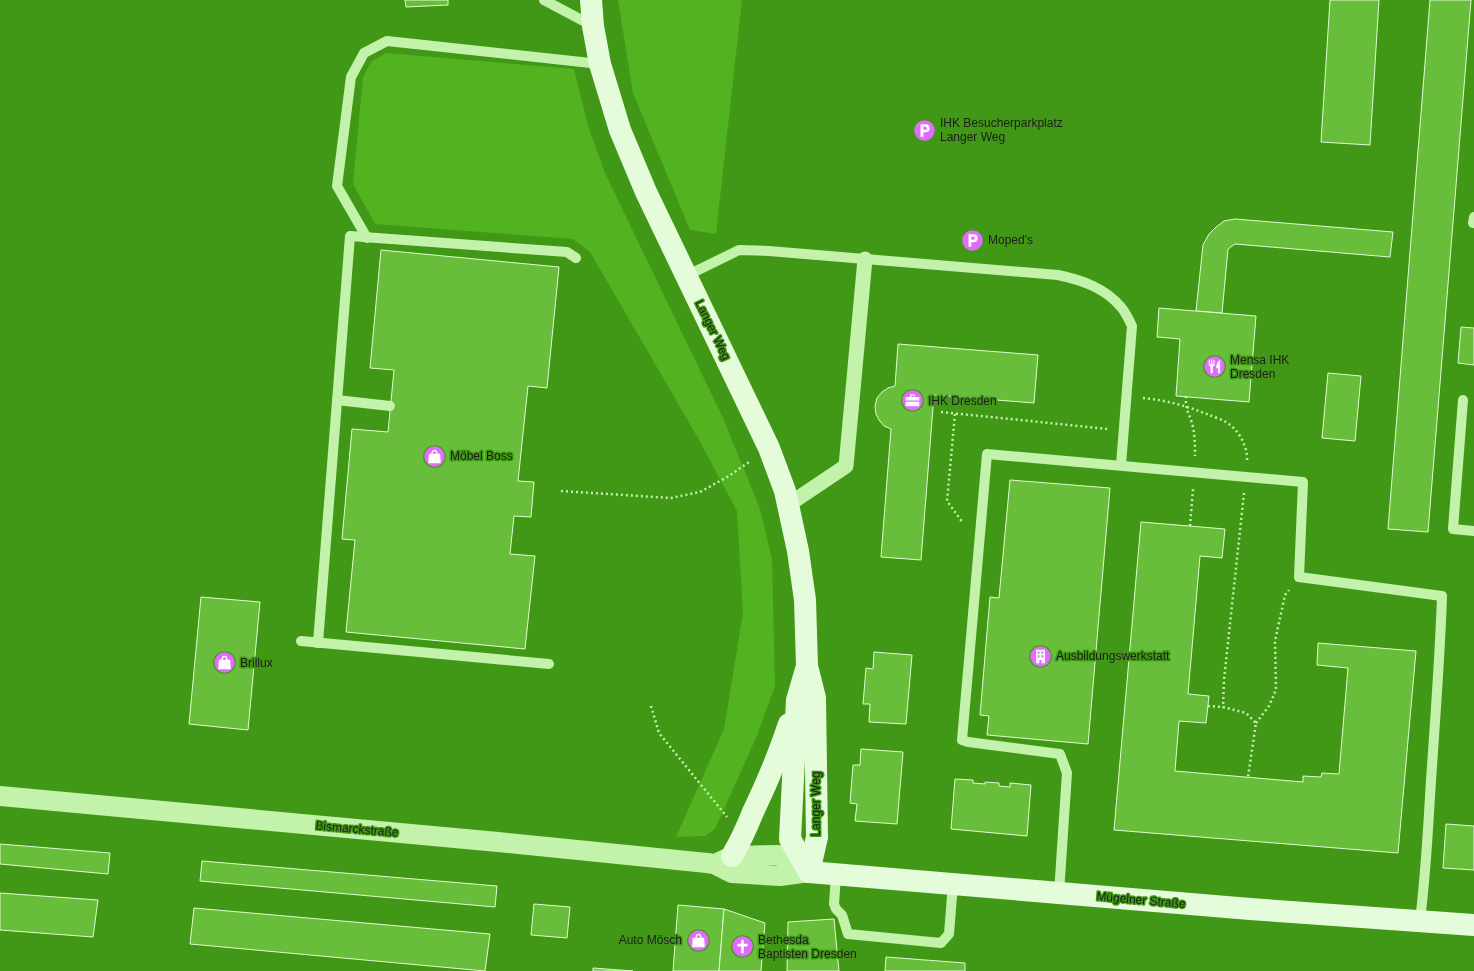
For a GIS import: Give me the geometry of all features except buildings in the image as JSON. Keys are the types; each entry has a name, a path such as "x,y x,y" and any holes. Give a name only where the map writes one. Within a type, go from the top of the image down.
{"main road":[{"name":"Langer Weg","path":"591,0 593,26 600,64 620,130 646,192 769,448 785,490 798,551 805,600 807,666 815,698 817,837 809,872"},
{"name":"Langer Weg","path":"807,666 797,700 790,839 809,872"},
{"path":"723,860 738,845 759,800 781,747 797,700"},
{"name":"Mügelner Straße","path":"809,872 1343,916 1420,920 1474,925"}],"street":[{"path":"788,505 846,466 865,259"},
{"name":"Bismarckstraße","path":"0,796 498,842 723,860 778,855 809,872"}],"lane":[{"path":"544,0 593,26"},
{"path":"367,238 337,186 352,77 364,53 387,40 600,64"},
{"path":"318,643 350,236 567,252 576,258"},
{"path":"686,276 739,250 769,251 1058,276 1077,279 1094,286 1109,296 1121,308 1132,326 1121,466"},
{"path":"337,400 390,406"},
{"path":"1464,400 1452,529 1474,531"},
{"path":"1058,893 1067,773 1060,754 962,740 987,454 1303,482 1300,577 1442,596 1440,660 1434,753 1424,891 1420,920"},
{"path":"301,642 549,664"},
{"path":"836,875 834,904 836,909 842,915 848,934 941,943 949,934 954,884"}],"path":[{"path":"1127,396 1161,399 1185,406 1226,422 1239,434 1247,452 1246,476 1224,680 1223,707"},
{"path":"1186,396 1185,406 1193,426 1196,444 1190,526"},
{"path":"941,412 1124,430"},
{"path":"955,414 947,501 979,545"},
{"path":"562,491 671,498 700,492 729,476 769,448"},
{"path":"1248,777 1256,723 1269,706 1276,690 1275,641 1285,595 1300,577"},
{"path":"651,706 659,733 727,816"},
{"path":"1208,706 1223,707 1246,713 1256,723"}],"green space":[{"path":"618,0 742,0 716,234 690,230 633,93"},
{"path":"386,53 574,69 588,126 605,173 723,418 760,509 772,559 775,686 756,738 715,829 705,836 676,837 724,729 743,613 737,511 698,438 590,252 573,239 375,224 353,184 363,77 372,61"}],"place":[{"name":"IHK Besucherparkplatz Langer Weg","path":"924,130"},
{"name":"Moped's","path":"972,240"},
{"name":"Mensa IHK Dresden","path":"1215,367"},
{"name":"IHK Dresden","path":"913,401"},
{"name":"Möbel Boss","path":"435,456"},
{"name":"Ausbildungswerkstatt","path":"1040,656"},
{"name":"Brillux","path":"224,663"},
{"name":"Auto Mösch","path":"698,940"},
{"name":"Bethesda Baptisten Dresden","path":"742,947"}]}
